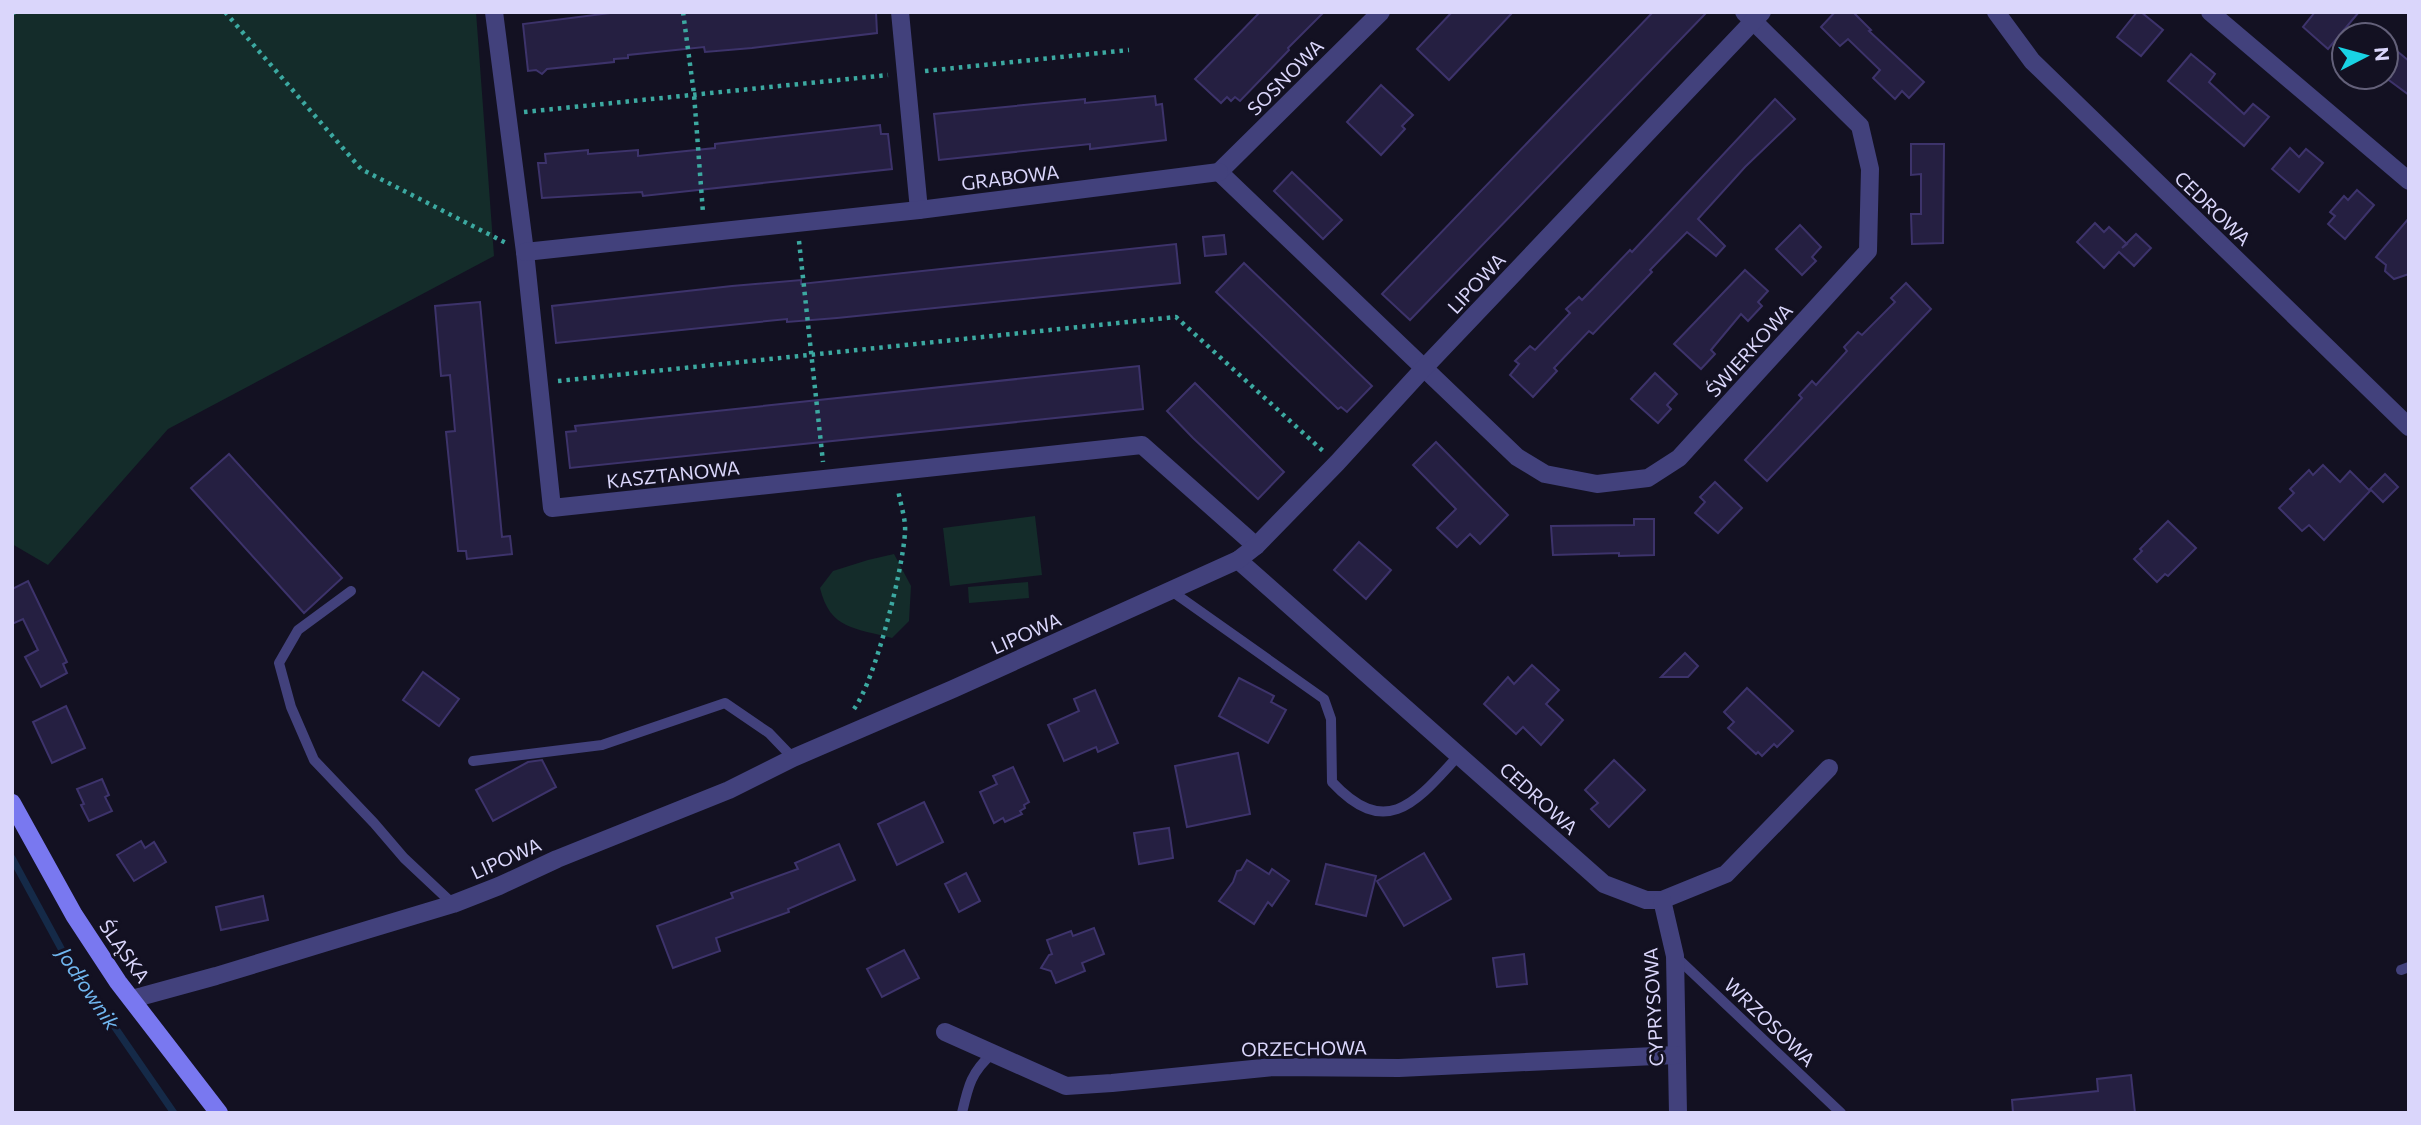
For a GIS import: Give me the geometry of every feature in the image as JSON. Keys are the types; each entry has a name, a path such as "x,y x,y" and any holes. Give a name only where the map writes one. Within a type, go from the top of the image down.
{"street":[{"name":"KASZTANOWA","path":"494,12 525,252 552,508 1142,445 1256,546"},
{"path":"900,12 919,210"},
{"name":"SOSNOWA","path":"1219,172 1381,12"},
{"name":"CEDROWA","path":"1996,12 2032,61 2409,427"},
{"path":"2210,12 2409,181"},
{"name":"ŚWIERKOWA","path":"1424,369 1517,457 1545,474 1597,484 1648,478 1679,458 1868,251 1870,169 1860,126 1753,15"},
{"name":"LIPOWA","path":"131,999 453,904 499,886 608,837 729,790 793,758 1238,560 1256,546 1337,463 1753,15"},
{"name":"GRABOWA","path":"525,252 919,210 1219,172"},
{"path":"1219,172 1424,369"},
{"name":"CEDROWA","path":"1238,560 1604,884 1646,900 1662,900"},
{"path":"1662,900 1726,874 1829,768"},
{"name":"ŚLĄSKA","path":"12,803 74,915 118,982 219,1113"},
{"name":"CYPRYSOWA","path":"1662,900 1675,956 1678,1113"},
{"name":"ORZECHOWA","path":"945,1032 1066,1086 1273,1067 1399,1068 1676,1055"}],"lane":[{"path":"1170,590 1324,699 1331,719 1332,782 1348,799 1381,814 1405,807 1428,789 1459,755"},
{"path":"351,591 298,630 279,663 291,707 314,760 404,858 453,904"},
{"path":"473,761 602,745 725,703 769,733 793,758"},
{"name":"WRZOSOWA","path":"1675,956 1841,1113"},
{"path":"962,1113 968,1086 977,1066 992,1054"}],"path":[{"path":"225,12 361,169 525,252"},
{"path":"683,12 694,94 705,233"},
{"path":"507,113 1129,50"},
{"path":"797,223 825,479"},
{"path":"539,384 1176,317 1337,463"},
{"path":"853,712 860,701 879,647 898,577 906,530 894,471"}],"green space":[{"path":"12,12 476,12 494,256 168,429 48,565 12,544"},
{"path":"1035,516 1042,575 950,586 943,528"},
{"path":"894,554 911,586 909,621 892,638 856,629 838,620 824,602 820,588 833,571"},
{"path":"1028,582 1029,598 969,603 968,587"}],"building":[{"path":"618,12 876,12 877,33 752,48 705,52 704,47 628,55 628,58 614,59 614,62 547,69 542,74 536,70 528,71 523,24"},
{"path":"1260,12 1324,12 1240,101 1235,97 1231,101 1227,97 1221,103 1195,79"},
{"path":"1452,12 1513,12 1449,80 1417,49"},
{"path":"1653,12 1707,12 1410,320 1382,294"},
{"path":"1835,12 1853,12 1871,30 1869,31 1924,82 1909,98 1902,91 1895,99 1873,78 1880,70 1848,39 1840,46 1821,27"},
{"path":"2137,12 2141,12 2163,30 2141,56 2117,37"},
{"path":"2315,12 2359,12 2351,21 2330,21 2328,49 2303,27"},
{"path":"2191,54 2215,74 2209,82 2244,114 2253,104 2269,117 2244,146 2168,81"},
{"path":"2400,54 2409,61 2409,95 2400,88"},
{"path":"1381,85 1413,115 1402,126 1405,129 1381,155 1347,122"},
{"path":"1155,96 1156,105 1162,104 1166,140 1090,149 1090,144 939,160 934,114 1085,99 1085,103"},
{"path":"1775,99 1795,119 1745,167 1698,219 1725,246 1716,256 1687,232 1593,334 1589,331 1554,368 1557,371 1533,397 1510,375 1519,364 1515,361 1530,346 1535,350 1570,313 1566,309 1579,297 1582,300 1630,250 1632,252"},
{"path":"880,125 881,134 888,134 892,169 643,196 642,192 542,198 538,163 546,163 545,154 588,150 588,154 638,150 638,156 715,148 715,144"},
{"path":"1911,144 1944,144 1943,243 1912,244 1911,214 1921,214 1921,174 1911,175"},
{"path":"2290,148 2299,157 2306,149 2323,163 2299,192 2272,169"},
{"path":"1292,172 1342,220 1323,239 1274,191"},
{"path":"2357,190 2374,205 2345,239 2328,224 2335,216 2330,212 2344,196 2348,200"},
{"path":"2409,218 2409,274 2394,279 2385,271 2386,265 2376,257"},
{"path":"2095,223 2104,232 2109,227 2126,244 2136,234 2151,248 2134,266 2119,252 2104,268 2077,242"},
{"path":"1800,225 1821,247 1812,257 1816,261 1802,275 1776,249"},
{"path":"1224,235 1226,254 1205,256 1203,237"},
{"path":"1176,244 1180,283 556,343 552,306 732,286 801,280 801,284"},
{"path":"1244,263 1372,386 1347,412 1341,407 1338,409 1216,292"},
{"path":"1745,270 1768,291 1758,302 1762,306 1748,321 1741,314 1711,350 1715,354 1701,369 1674,344"},
{"path":"1906,283 1931,309 1767,481 1745,460 1802,398 1799,395 1812,381 1816,385 1847,351 1844,347 1858,332 1862,335 1895,302 1891,298"},
{"path":"480,302 502,537 510,536 512,554 467,559 466,551 458,551 446,432 455,431 450,375 441,376 435,306"},
{"path":"1139,366 1143,409 570,468 566,432 576,431 575,426"},
{"path":"1655,373 1677,394 1667,405 1671,409 1658,423 1631,399"},
{"path":"1195,383 1284,472 1258,499 1167,411"},
{"path":"1436,442 1508,515 1480,544 1470,534 1457,547 1437,528 1456,509 1413,465"},
{"path":"229,454 342,578 304,613 191,488"},
{"path":"2323,465 2340,482 2350,471 2370,491 2324,540 2309,525 2302,531 2279,508 2294,493 2290,489 2309,470 2313,475"},
{"path":"2385,474 2398,487 2383,502 2370,489"},
{"path":"1715,482 1742,508 1718,533 1695,513 1705,502 1700,497"},
{"path":"1634,519 1654,519 1654,555 1553,555 1551,526 1634,525"},
{"path":"2168,521 2196,548 2168,576 2165,574 2157,582 2134,559 2142,551 2140,549"},
{"path":"1359,542 1391,570 1366,599 1334,570"},
{"path":"28,581 67,662 63,664 67,673 41,687 25,657 38,650 23,619 12,624 12,589"},
{"path":"1685,653 1698,666 1688,677 1661,677"},
{"path":"1532,665 1559,690 1546,704 1563,720 1541,745 1523,727 1516,734 1484,704 1508,677 1514,684"},
{"path":"423,672 459,699 439,726 403,700"},
{"path":"1239,678 1274,696 1271,702 1286,710 1268,743 1219,716"},
{"path":"1747,688 1793,731 1777,747 1774,744 1762,756 1758,752 1756,754 1728,728 1734,722 1724,712"},
{"path":"1095,690 1118,743 1098,752 1096,747 1064,761 1048,725 1079,711 1074,699"},
{"path":"66,706 85,748 52,763 33,722"},
{"path":"1238,753 1250,814 1187,827 1175,766"},
{"path":"542,760 556,787 493,821 476,790 528,762"},
{"path":"1614,760 1645,790 1609,827 1591,809 1598,803 1585,790"},
{"path":"1013,767 1029,802 1020,811 1022,814 1005,822 1003,818 994,823 980,792 997,784 993,776"},
{"path":"102,779 109,795 105,797 112,811 89,821 77,789"},
{"path":"924,802 943,842 897,865 878,824"},
{"path":"1169,828 1173,858 1139,864 1134,833"},
{"path":"141,841 145,848 154,842 166,862 134,881 117,855"},
{"path":"839,844 855,880 788,909 789,912 716,938 720,951 673,968 657,926 733,898 731,893 798,869 795,863"},
{"path":"1424,853 1451,899 1404,926 1377,881"},
{"path":"1247,860 1269,874 1272,869 1289,881 1272,906 1268,902 1254,924 1219,901"},
{"path":"1326,864 1376,876 1366,916 1316,904"},
{"path":"966,873 980,901 959,912 945,884"},
{"path":"263,896 268,920 221,930 216,907"},
{"path":"1094,928 1104,954 1082,963 1085,971 1056,983 1051,971 1041,968 1052,954 1047,940 1071,931 1073,936"},
{"path":"904,950 919,978 882,997 867,969"},
{"path":"1524,954 1527,984 1497,987 1493,958"},
{"path":"2131,1075 2135,1113 2013,1113 2012,1100 2098,1091 2097,1079"}],"waterway":[{"name":"Jodłownik","path":"12,858 63,952 174,1113"}]}
